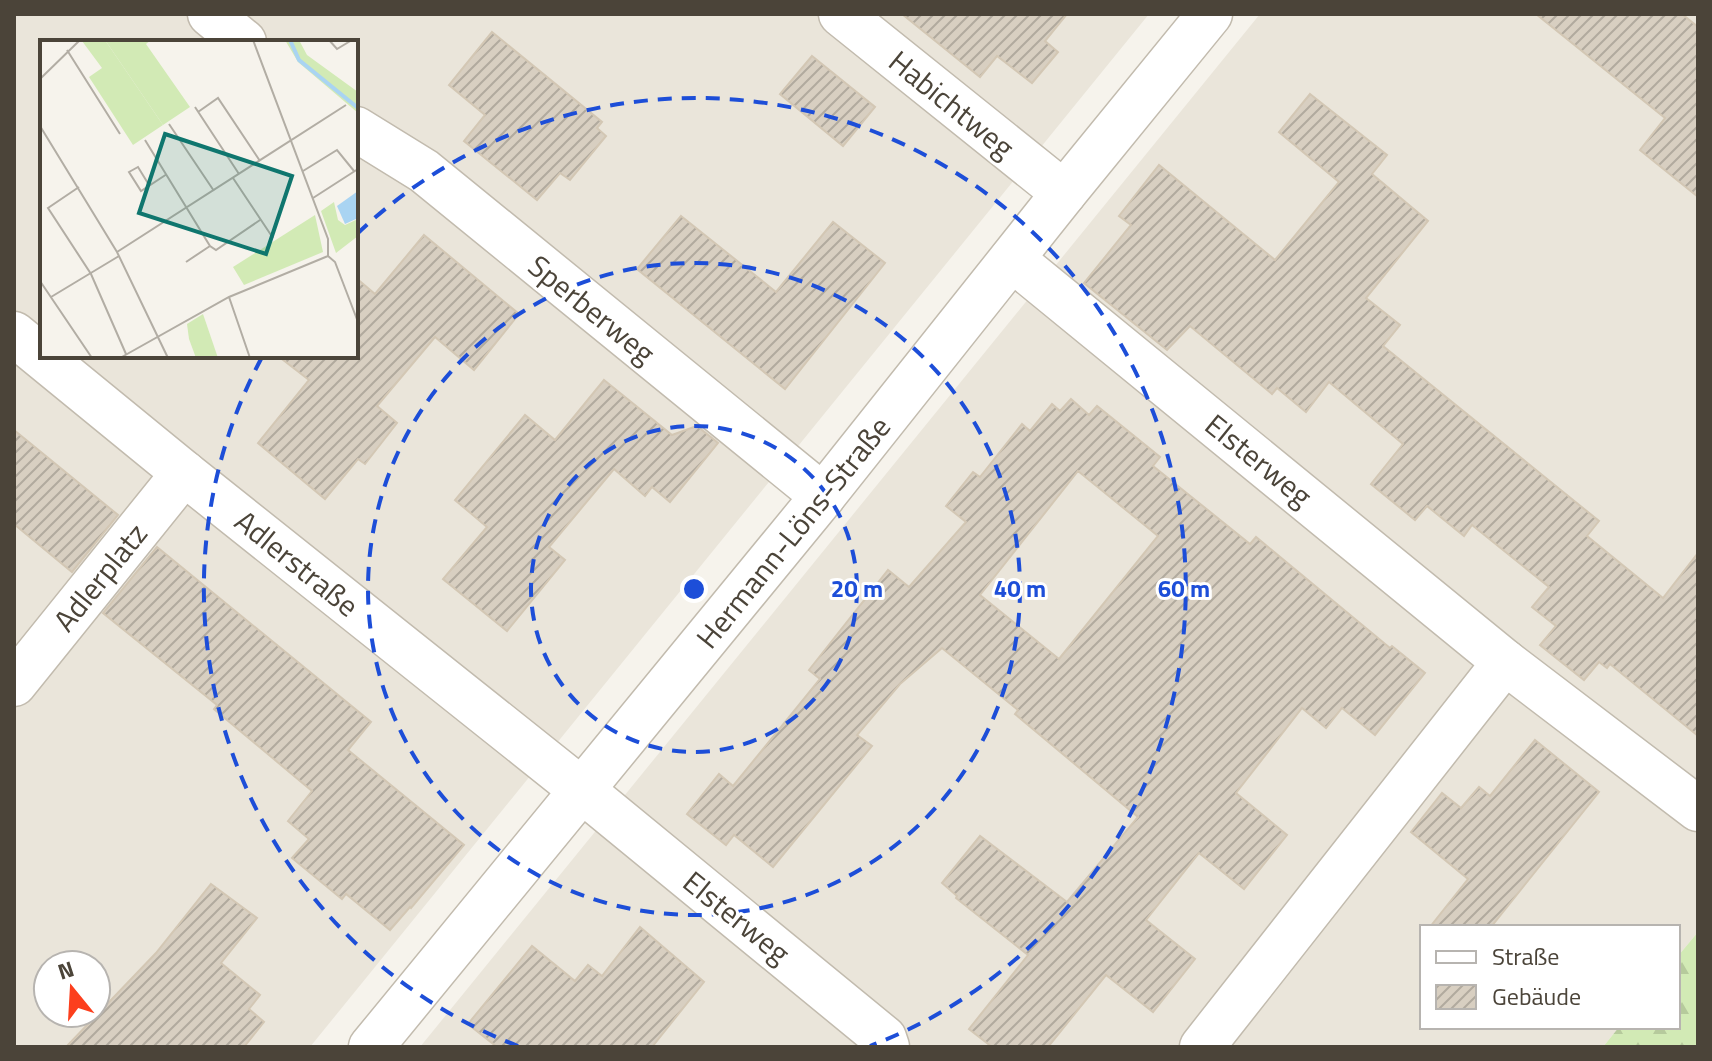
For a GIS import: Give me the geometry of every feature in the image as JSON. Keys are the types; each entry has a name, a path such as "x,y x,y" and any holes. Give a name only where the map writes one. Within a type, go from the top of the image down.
{"street":[{"path":"210,14 242,40"},
{"name":"Habichtweg","path":"841,14 1064,193"},
{"name":"Hermann-Löns-Straße","path":"371,1047 823,496 1210,14"},
{"name":"Sperberweg","path":"358,130 424,171 823,496"},
{"name":"Elsterweg","path":"1012,259 1505,662 1698,809"},
{"name":"Adlerstraße","path":"14,334 40,355"},
{"name":"Adlerstraße","path":"43,358 583,791"},
{"name":"Adlerplatz","path":"15,681 184,473"},
{"path":"1202,1047 1505,662"},
{"name":"Elsterweg","path":"583,791 884,1038 887,1047"}],"shaded area":[{"path":"14,14 1149,14 310,1047 14,1047"},
{"path":"1260,14 1698,14 1698,932 1680,954 1680,925 1420,925 1420,1029 1617,1029 1603,1047 420,1047"}],"green space":[{"path":"1698,932 1698,1047 1603,1047 1617,1029 1680,1029 1680,954"}],"building":[{"path":"902,14 1067,14 1045,41 1058,52 1032,83 997,56 980,77"},
{"path":"1536,14 1682,14 1698,27 1698,197 1640,150 1665,118"},
{"path":"492,32 602,122 597,128 606,136 570,180 560,173 537,200 464,141 485,115 449,85"},
{"path":"812,56 875,107 843,146 780,94"},
{"path":"1310,94 1387,155 1372,174 1428,221 1366,298 1400,325 1383,346 1599,521 1587,536 1663,598 1698,553 1698,736 1610,664 1607,668 1599,662 1584,680 1540,645 1556,626 1532,607 1549,587 1472,525 1464,536 1427,506 1415,520 1371,484 1403,444 1329,382 1306,412 1277,388 1272,394 1190,326 1167,350 1084,283 1131,225 1119,216 1159,165 1275,260 1339,182 1279,132"},
{"path":"681,216 776,292 833,222 885,263 785,389 637,269"},
{"path":"424,235 519,314 474,370 435,337 377,406 397,423 365,464 358,459 325,499 258,443 309,380 281,358 358,358 358,280 375,294"},
{"path":"604,380 672,435 697,426 718,443 670,502 652,487 645,496 614,469 549,547 565,560 507,631 443,579 487,527 455,500 525,415 555,440"},
{"path":"1071,399 1089,415 1097,406 1160,457 1153,466 1250,544 1256,537 1390,648 1392,646 1425,673 1375,735 1342,708 1326,728 1302,708 1236,793 1287,835 1244,889 1199,853 1146,920 1195,959 1153,1012 1106,975 1048,1047 992,1047 969,1029 1028,955 956,898 942,883 980,836 1067,902 1138,817 1015,714 1018,710 942,648 900,684 857,735 872,746 773,867 734,835 726,845 687,814 719,774 733,786 820,679 809,670 888,570 909,587 966,522 946,506 973,472 980,477 1022,424 1030,431 1052,404 1060,411","holes":["1078,471 1158,536 1059,659 980,595"]},
{"path":"14,430 118,515 72,572 14,524"},
{"path":"157,547 371,722 348,750 464,845 390,930 346,894 342,899 292,858 309,839 288,821 312,791 214,709 217,705 103,613"},
{"path":"1535,740 1599,792 1493,925 1432,925 1468,879 1411,832 1442,793 1461,808 1479,787 1490,796"},
{"path":"211,884 257,918 221,963 260,995 249,1009 264,1022 244,1047 66,1047 83,1029 112,1029 112,999 156,953"},
{"path":"640,927 704,982 652,1047 497,1047 468,1024 532,946 575,981 588,965 602,976"}]}
